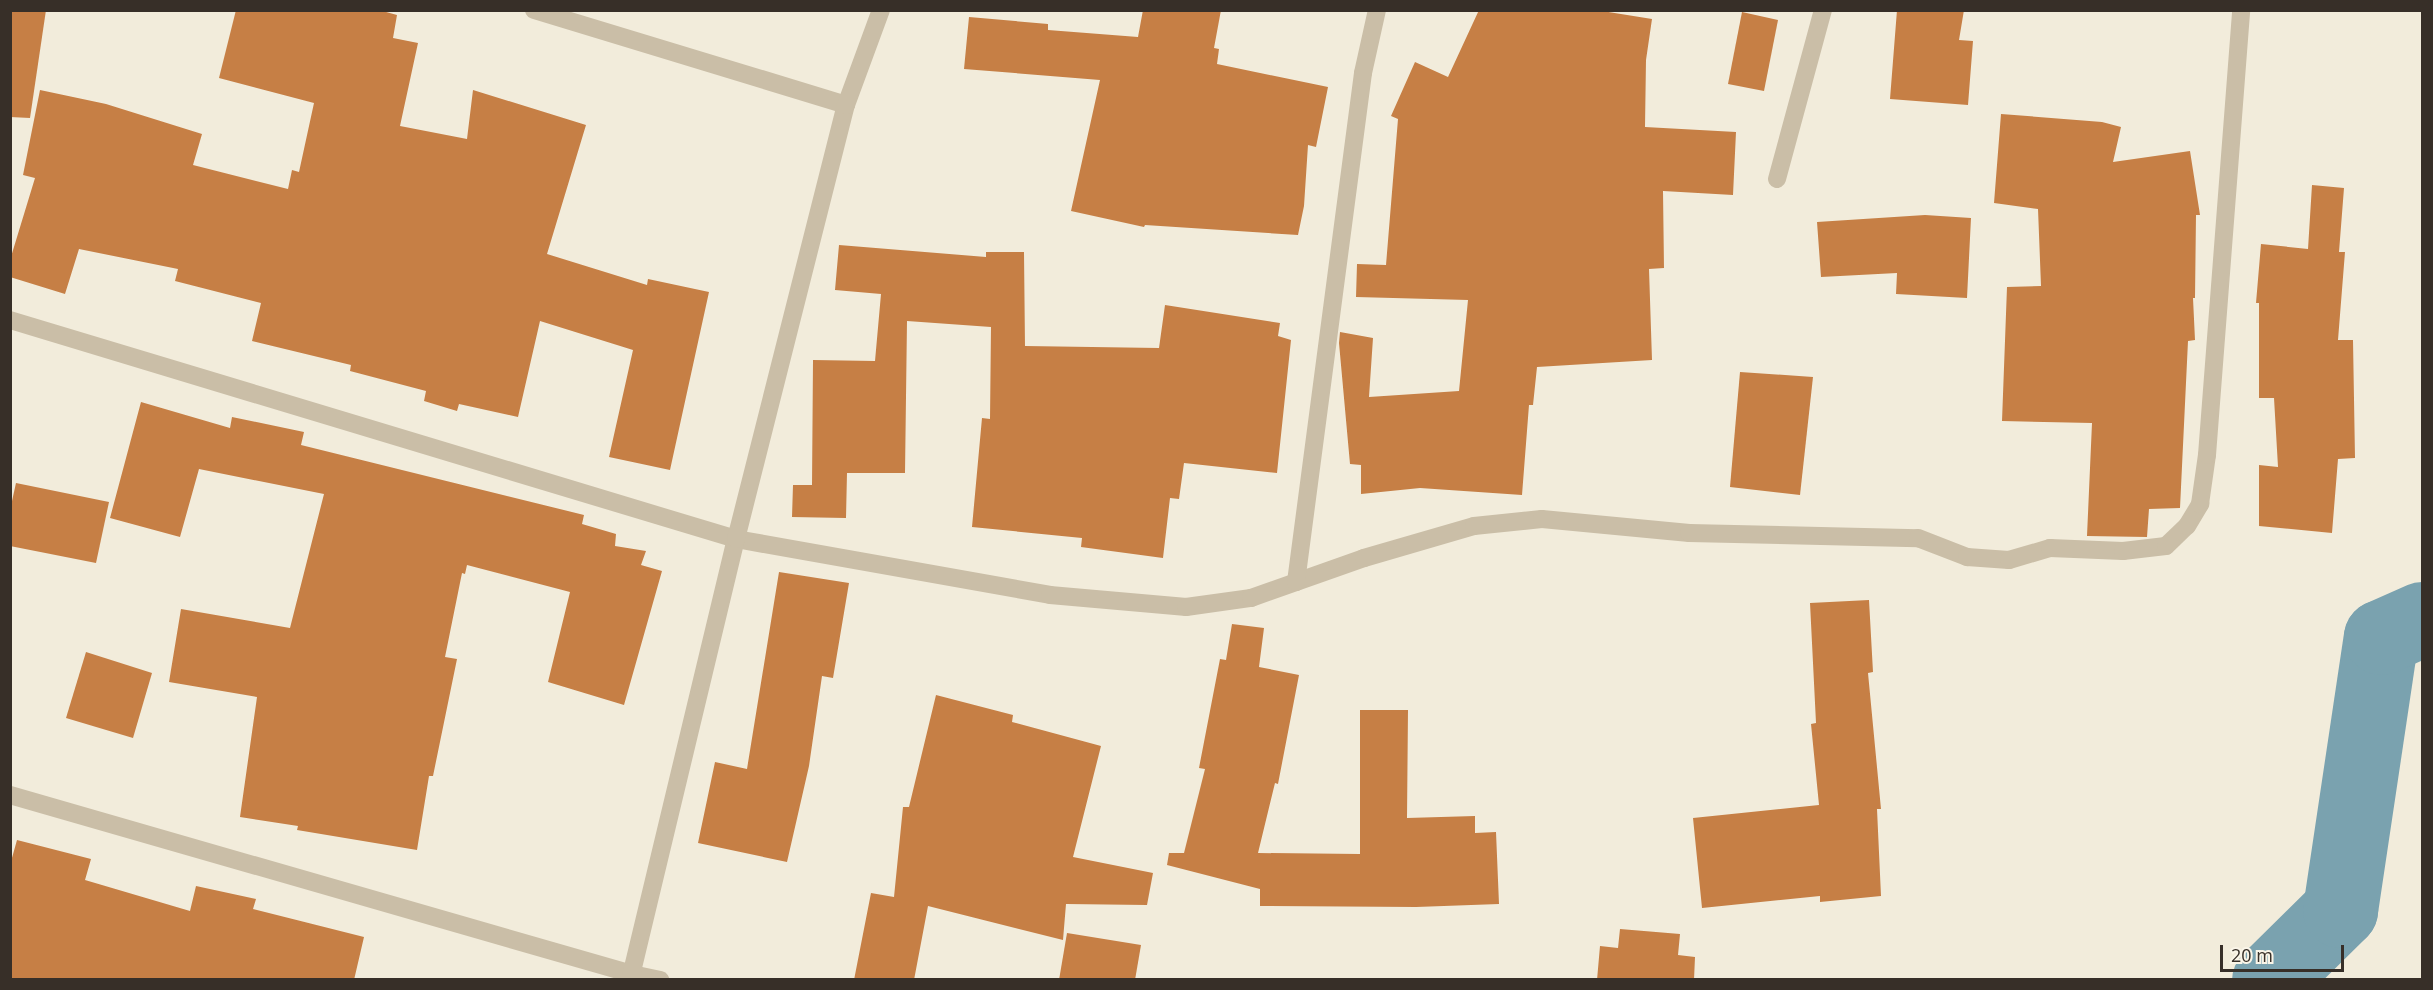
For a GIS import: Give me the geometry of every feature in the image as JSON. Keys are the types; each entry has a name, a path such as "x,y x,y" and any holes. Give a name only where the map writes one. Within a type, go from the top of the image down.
{"street":[{"path":"534,10 846,105"},
{"path":"631,977 736,539 846,105 881,10"},
{"path":"1296,582 1363,73 1377,10"},
{"path":"1777,179 1823,10"},
{"path":"10,320 736,539 1050,595 1186,607 1251,598 1364,558 1474,526 1542,519 1689,533 1918,538 1967,557 2009,560 2050,548 2123,551 2166,546 2187,526 2200,504 2207,455 2241,10"},
{"path":"10,795 631,977 660,980"}],"building":[{"path":"10,10 46,10 30,118 10,117"},
{"path":"236,10 379,10 397,15 393,38 418,43 400,126 467,139 473,90 586,125 547,254 647,285 648,279 709,292 670,470 609,457 633,350 540,321 518,417 459,404 457,411 424,401 426,391 350,371 351,365 252,341 261,303 175,281 178,269 79,249 65,294 10,277 10,260 35,178 23,175 40,90 106,104 202,134 193,165 288,189 292,170 299,172 314,103 219,78"},
{"path":"1143,10 1221,10 1214,48 1219,49 1217,64 1328,87 1316,147 1308,145 1304,206 1298,235 1145,225 1144,227 1071,211 1100,80 964,69 969,17 1048,24 1048,30 1138,37"},
{"path":"1479,10 1596,10 1652,19 1646,60 1645,127 1736,132 1733,195 1663,191 1664,268 1649,269 1652,360 1537,367 1533,405 1529,405 1522,495 1420,488 1361,494 1361,465 1350,464 1339,343 1340,332 1373,338 1369,397 1459,391 1468,300 1356,297 1357,264 1386,265 1398,119 1391,116 1415,62 1448,77"},
{"path":"1897,10 1964,10 1959,40 1973,41 1968,105 1890,99"},
{"path":"1742,12 1778,20 1764,91 1728,84"},
{"path":"2001,114 2102,122 2121,127 2113,162 2190,151 2200,215 2196,215 2195,298 2193,298 2195,340 2188,341 2180,508 2149,509 2147,537 2087,536 2092,423 2002,421 2007,287 2041,286 2038,209 1994,203"},
{"path":"2312,185 2344,188 2339,252 2345,252 2338,340 2353,340 2355,458 2338,459 2332,533 2259,526 2259,465 2278,467 2274,398 2259,398 2259,303 2256,303 2261,244 2308,249"},
{"path":"1925,215 1971,218 1967,298 1896,294 1897,273 1821,277 1817,222"},
{"path":"839,245 986,257 986,252 1024,252 1025,346 1159,348 1165,305 1280,323 1278,336 1291,340 1277,473 1184,463 1179,499 1170,498 1163,558 1081,547 1082,538 972,527 982,418 990,419 991,327 907,321 905,473 847,473 846,518 792,517 793,485 812,485 813,360 875,361 881,294 835,290"},
{"path":"1740,372 1813,377 1800,495 1730,487"},
{"path":"141,402 230,428 232,417 304,432 301,445 584,515 582,524 616,534 615,546 646,551 641,565 662,571 624,705 548,682 570,592 467,565 465,574 462,573 445,657 457,659 433,776 429,776 417,850 297,830 298,826 240,817 257,697 169,682 181,609 290,628 324,494 199,469 180,537 110,518"},
{"path":"16,483 109,502 96,563 10,546 10,510"},
{"path":"779,572 849,583 833,678 822,676 809,766 787,862 698,843 715,762 747,769"},
{"path":"1869,600 1873,672 1868,673 1881,809 1877,809 1881,896 1820,902 1820,896 1702,908 1693,818 1819,805 1811,724 1816,723 1810,603"},
{"path":"1232,624 1264,628 1259,667 1299,675 1278,784 1275,783 1258,853 1360,854 1360,710 1408,710 1407,818 1475,816 1475,833 1496,832 1499,904 1416,907 1260,906 1260,889 1167,865 1169,853 1184,853 1205,769 1199,768 1220,659 1226,660"},
{"path":"86,652 152,673 133,738 66,718"},
{"path":"936,695 1013,715 1012,722 1101,746 1073,857 1153,873 1147,905 1066,904 1063,940 928,906 914,980 854,980 871,893 894,897 903,807 909,807"},
{"path":"17,840 91,859 85,880 190,911 196,886 256,899 253,909 364,937 354,980 10,980 10,865"},
{"path":"1620,929 1680,934 1678,955 1695,957 1694,980 1597,980 1600,946 1618,948"},
{"path":"1067,933 1141,945 1135,980 1059,980"}],"waterway":[{"path":"2269,980 2340,910 2381,637 2422,619"}]}
